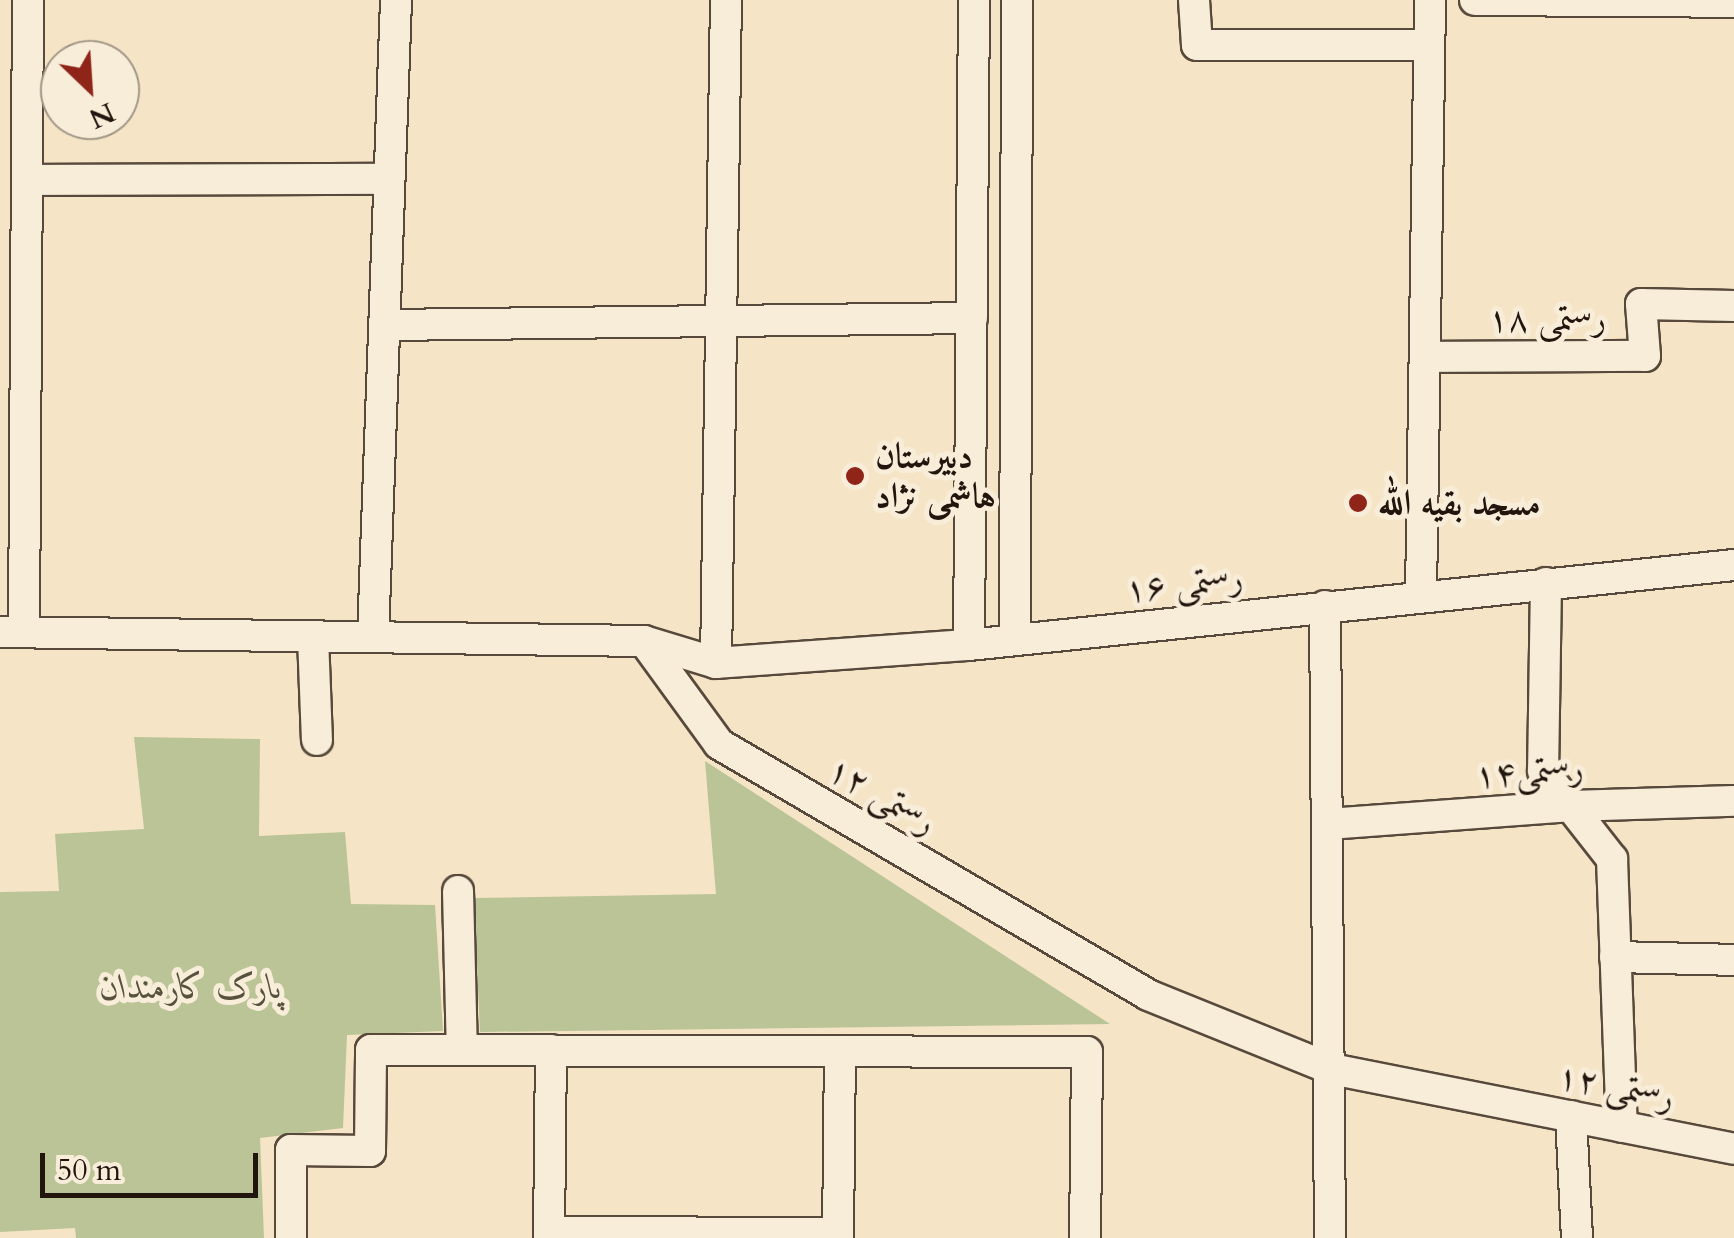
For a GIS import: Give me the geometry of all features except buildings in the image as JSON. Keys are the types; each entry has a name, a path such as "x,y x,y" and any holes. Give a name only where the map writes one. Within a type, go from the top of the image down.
{"street":[{"path":"28,0 27,180 13,312 12,632 644,641"},
{"path":"372,638 396,0"},
{"path":"716,663 726,0"},
{"path":"969,645 974,0"},
{"path":"1015,640 1016,0"},
{"path":"1194,0 1198,44 1429,45"},
{"path":"1421,595 1430,0"},
{"path":"1475,0 1734,2"},
{"path":"27,180 390,179"},
{"name":"رستمی ۱۸","path":"1425,357 1645,356 1641,304 1734,306"},
{"path":"385,326 972,318"},
{"name":"رستمی ۱۶","path":"644,641 716,663 969,645 1734,565"},
{"path":"1546,583 1543,771 1612,859 1622,1126"},
{"path":"1326,606 1330,1238"},
{"path":"313,636 316,740"},
{"name":"رستمی ۱۲","path":"644,641 719,744 1148,995 1331,1069 1734,1149"},
{"name":"رستمی۱۴","path":"1328,824 1571,806 1734,801"},
{"path":"458,891 462,1050"},
{"path":"1615,957 1734,960"},
{"path":"291,1238 291,1150 370,1151 371,1050 1087,1052 1086,1238"},
{"path":"551,1050 550,1235 838,1235 840,1052"},
{"path":"1571,1116 1577,1238"}],"green space":[{"name":"پارک کارمندان","path":"134,737 260,739 259,836 345,832 351,904 435,905 443,1031 347,1035 343,1128 260,1138 264,1238 76,1238 75,1228 0,1232 0,892 59,891 55,834 144,829"},
{"path":"705,761 1110,1024 480,1032 474,898 716,894"}],"place":[{"name":"دبیرستان هاشمی نژاد","path":"855,476"},
{"name":"مسجد بقیه الله","path":"1358,503"}]}
